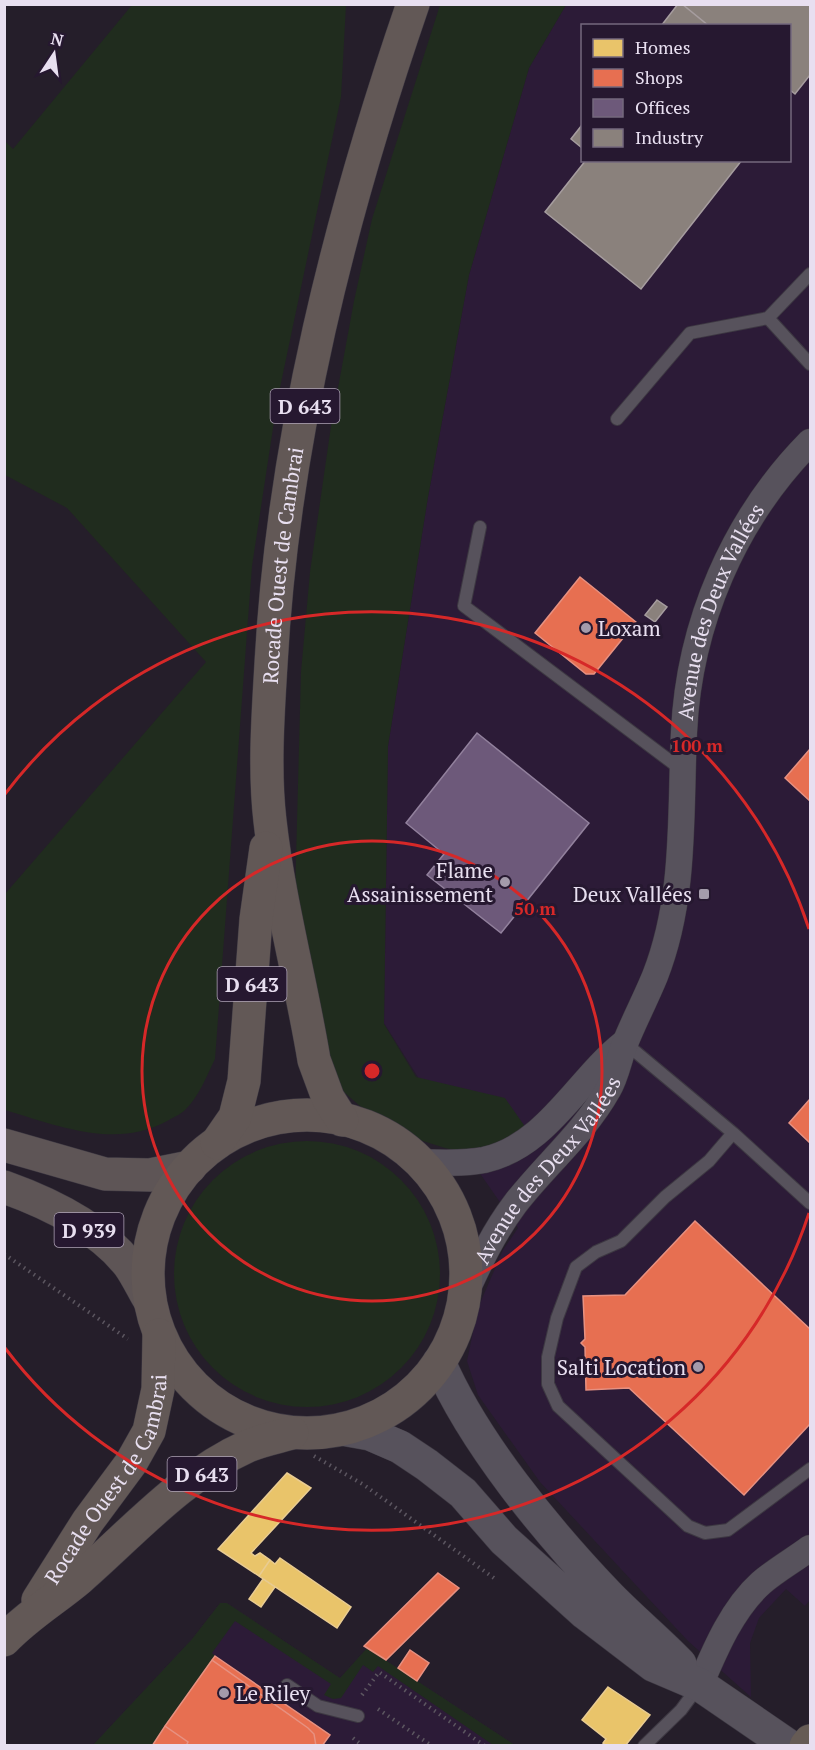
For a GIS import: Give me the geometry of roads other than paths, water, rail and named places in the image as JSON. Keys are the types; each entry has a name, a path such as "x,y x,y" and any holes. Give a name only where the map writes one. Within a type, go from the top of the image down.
{"highway":[{"name":"Rocade Ouest de Cambrai","path":"27,1616 88,1521 131,1463 149,1431 158,1389 147,1325 148,1265 154,1229 168,1196 190,1167 217,1143 235,1117 244,1081 256,919 270,820 269,721 273,623 290,485 310,377 348,217 413,4"},
{"name":"Rocade Ouest de Cambrai","path":"270,820 314,1060 328,1098 342,1120"},
{"path":"147,1325 175,1363 212,1401 242,1419 301,1443 371,1419 397,1405 420,1386 439,1362 456,1330 464,1296 466,1271 458,1223 435,1180 419,1162 396,1143 370,1129 320,1116 277,1119 236,1132 217,1143"},
{"name":"Rocade Ouest de Cambrai","path":"4,1640 27,1616 78,1579 122,1537 185,1485 248,1446 301,1443"},
{"path":"806,1746 810,1741"}],"main road":[{"path":"4,1144 105,1174 150,1175 190,1167"},
{"name":"D 939","path":"4,1187 34,1197 75,1219 108,1243 129,1266 147,1325"},
{"path":"439,1362 465,1416 553,1534 609,1596 665,1648 700,1685"},
{"path":"342,1429 370,1434 400,1448 427,1465 463,1493 504,1540 585,1613 653,1665 700,1685 789,1746"}],"street":[{"name":"Avenue des Deux Vallées","path":"464,1296 496,1230 608,1091 625,1043 656,973 672,915 682,845 686,708 692,664 705,615 724,566 745,526 773,485 810,442"},
{"name":"Avenue des Deux Vallées","path":"419,1162 482,1160 520,1145 556,1115 605,1058 625,1043"},
{"path":"700,1685 717,1647 750,1595 762,1583 810,1548"}],"lane":[{"path":"617,419 690,333 768,318 810,274"},
{"path":"768,318 810,364"},
{"path":"480,527 464,606 683,771"},
{"path":"625,1043 734,1132 810,1203"},
{"path":"734,1132 710,1161 665,1197 621,1241 591,1255 576,1267 552,1337 547,1371 548,1384 558,1406 687,1526 705,1533 728,1530 810,1469"},
{"path":"287,1685 311,1703 358,1716"},
{"path":"644,1746 681,1710 700,1685"}],"place":[{"name":"Loxam","path":"586,628"},
{"name":"Flame Assainissement","path":"505,882"},
{"name":"Deux Vallées","path":"704,894"},
{"name":"Salti Location","path":"698,1367"},
{"name":"Le Riley","path":"224,1693"}]}
